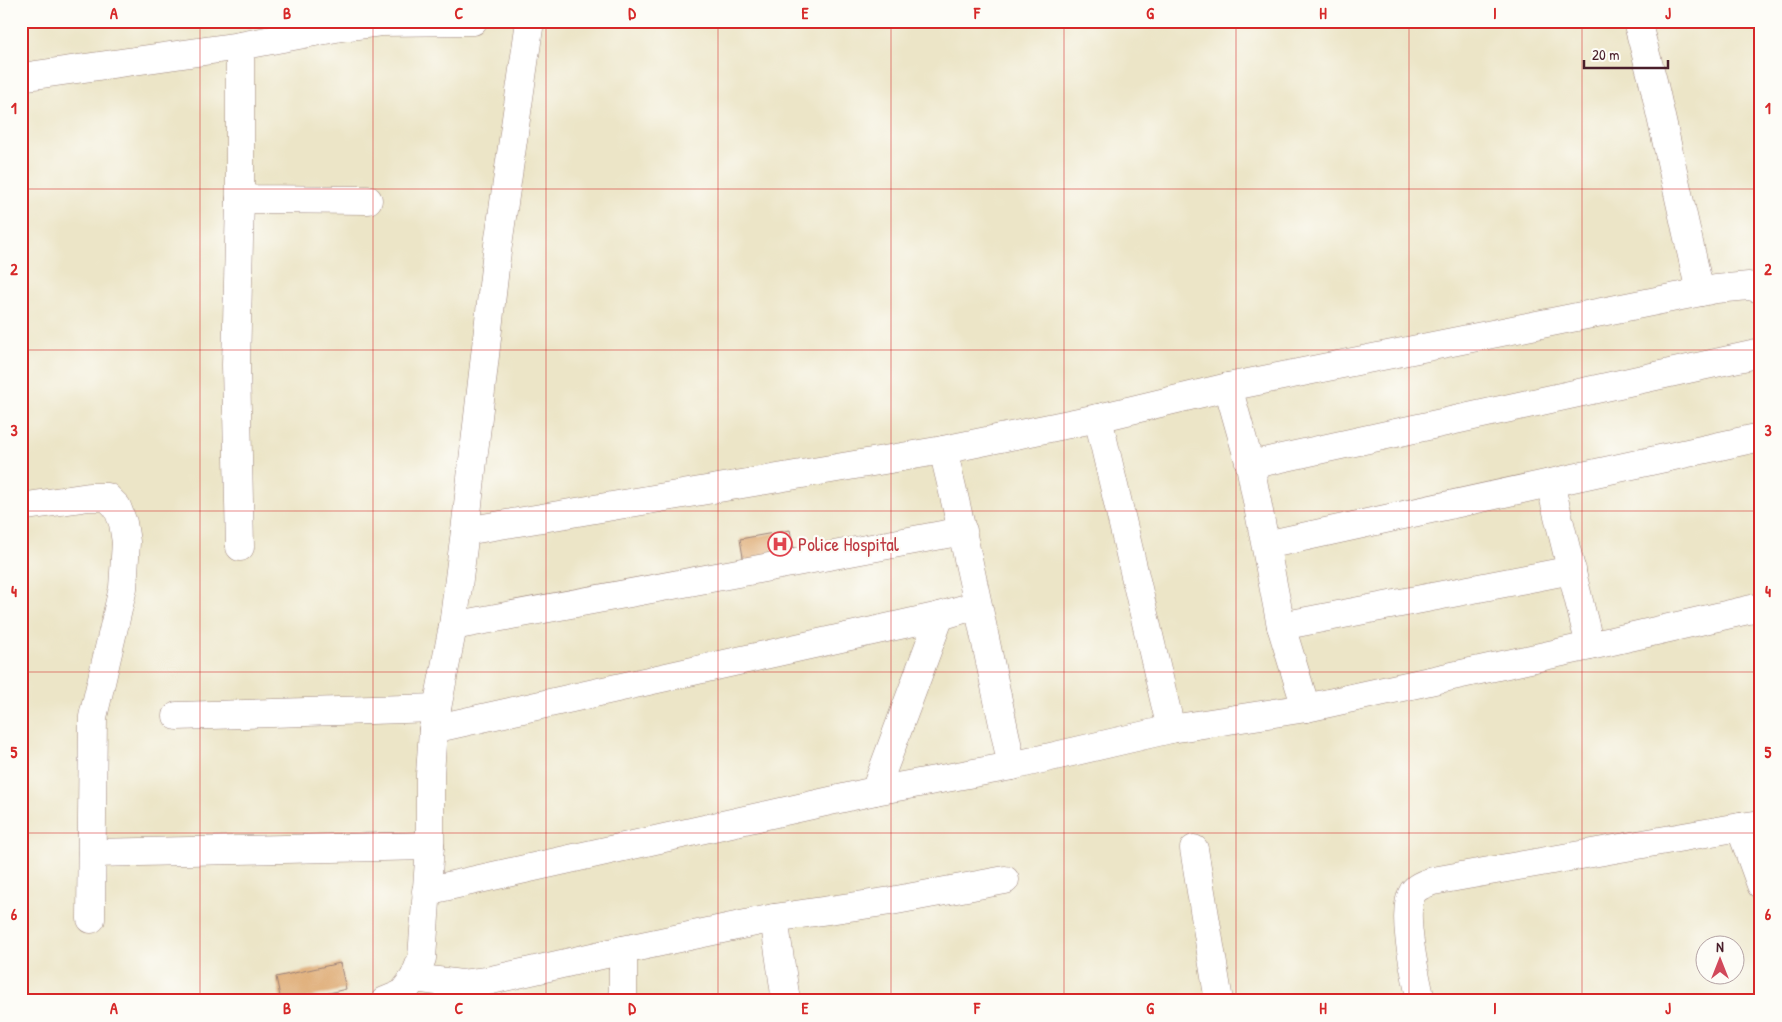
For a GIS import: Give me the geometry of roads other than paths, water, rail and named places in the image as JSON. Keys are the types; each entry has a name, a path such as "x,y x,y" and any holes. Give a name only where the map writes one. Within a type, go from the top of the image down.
{"street":[{"path":"21,77 240,46 340,24 473,21"},
{"path":"401,993 422,958 430,846 430,776 435,718 453,626 496,258 530,21"},
{"path":"1637,21 1653,81 1700,292"},
{"path":"240,46 240,199 236,365 240,547"},
{"path":"240,199 368,200"},
{"path":"465,531 943,450 1098,418 1228,387 1700,292 1749,286 1761,289"},
{"path":"1250,465 1761,353"},
{"path":"1228,387 1250,465 1281,626 1306,708"},
{"path":"1098,418 1171,729"},
{"path":"1266,545 1761,437"},
{"path":"943,450 964,531 977,605 1012,766"},
{"path":"1550,483 1590,646"},
{"path":"27,506 89,497 107,497 116,507 126,542 122,588 93,717 92,919"},
{"path":"453,626 964,531"},
{"path":"1281,626 1572,570"},
{"path":"177,716 435,718 940,616 977,605"},
{"path":"426,891 876,791 1012,766 1171,729 1306,708 1590,646 1761,606"},
{"path":"876,791 940,616"},
{"path":"1421,1001 1412,953 1408,908 1412,894 1419,886 1433,881 1750,825 1761,885"},
{"path":"92,853 430,846"},
{"path":"1194,849 1219,1001"},
{"path":"401,993 487,981 774,918 891,901 1004,880"},
{"path":"774,918 786,1001"},
{"path":"623,950 623,1001"}],"place":[{"name":"Police Hospital","path":"780,544"}]}
